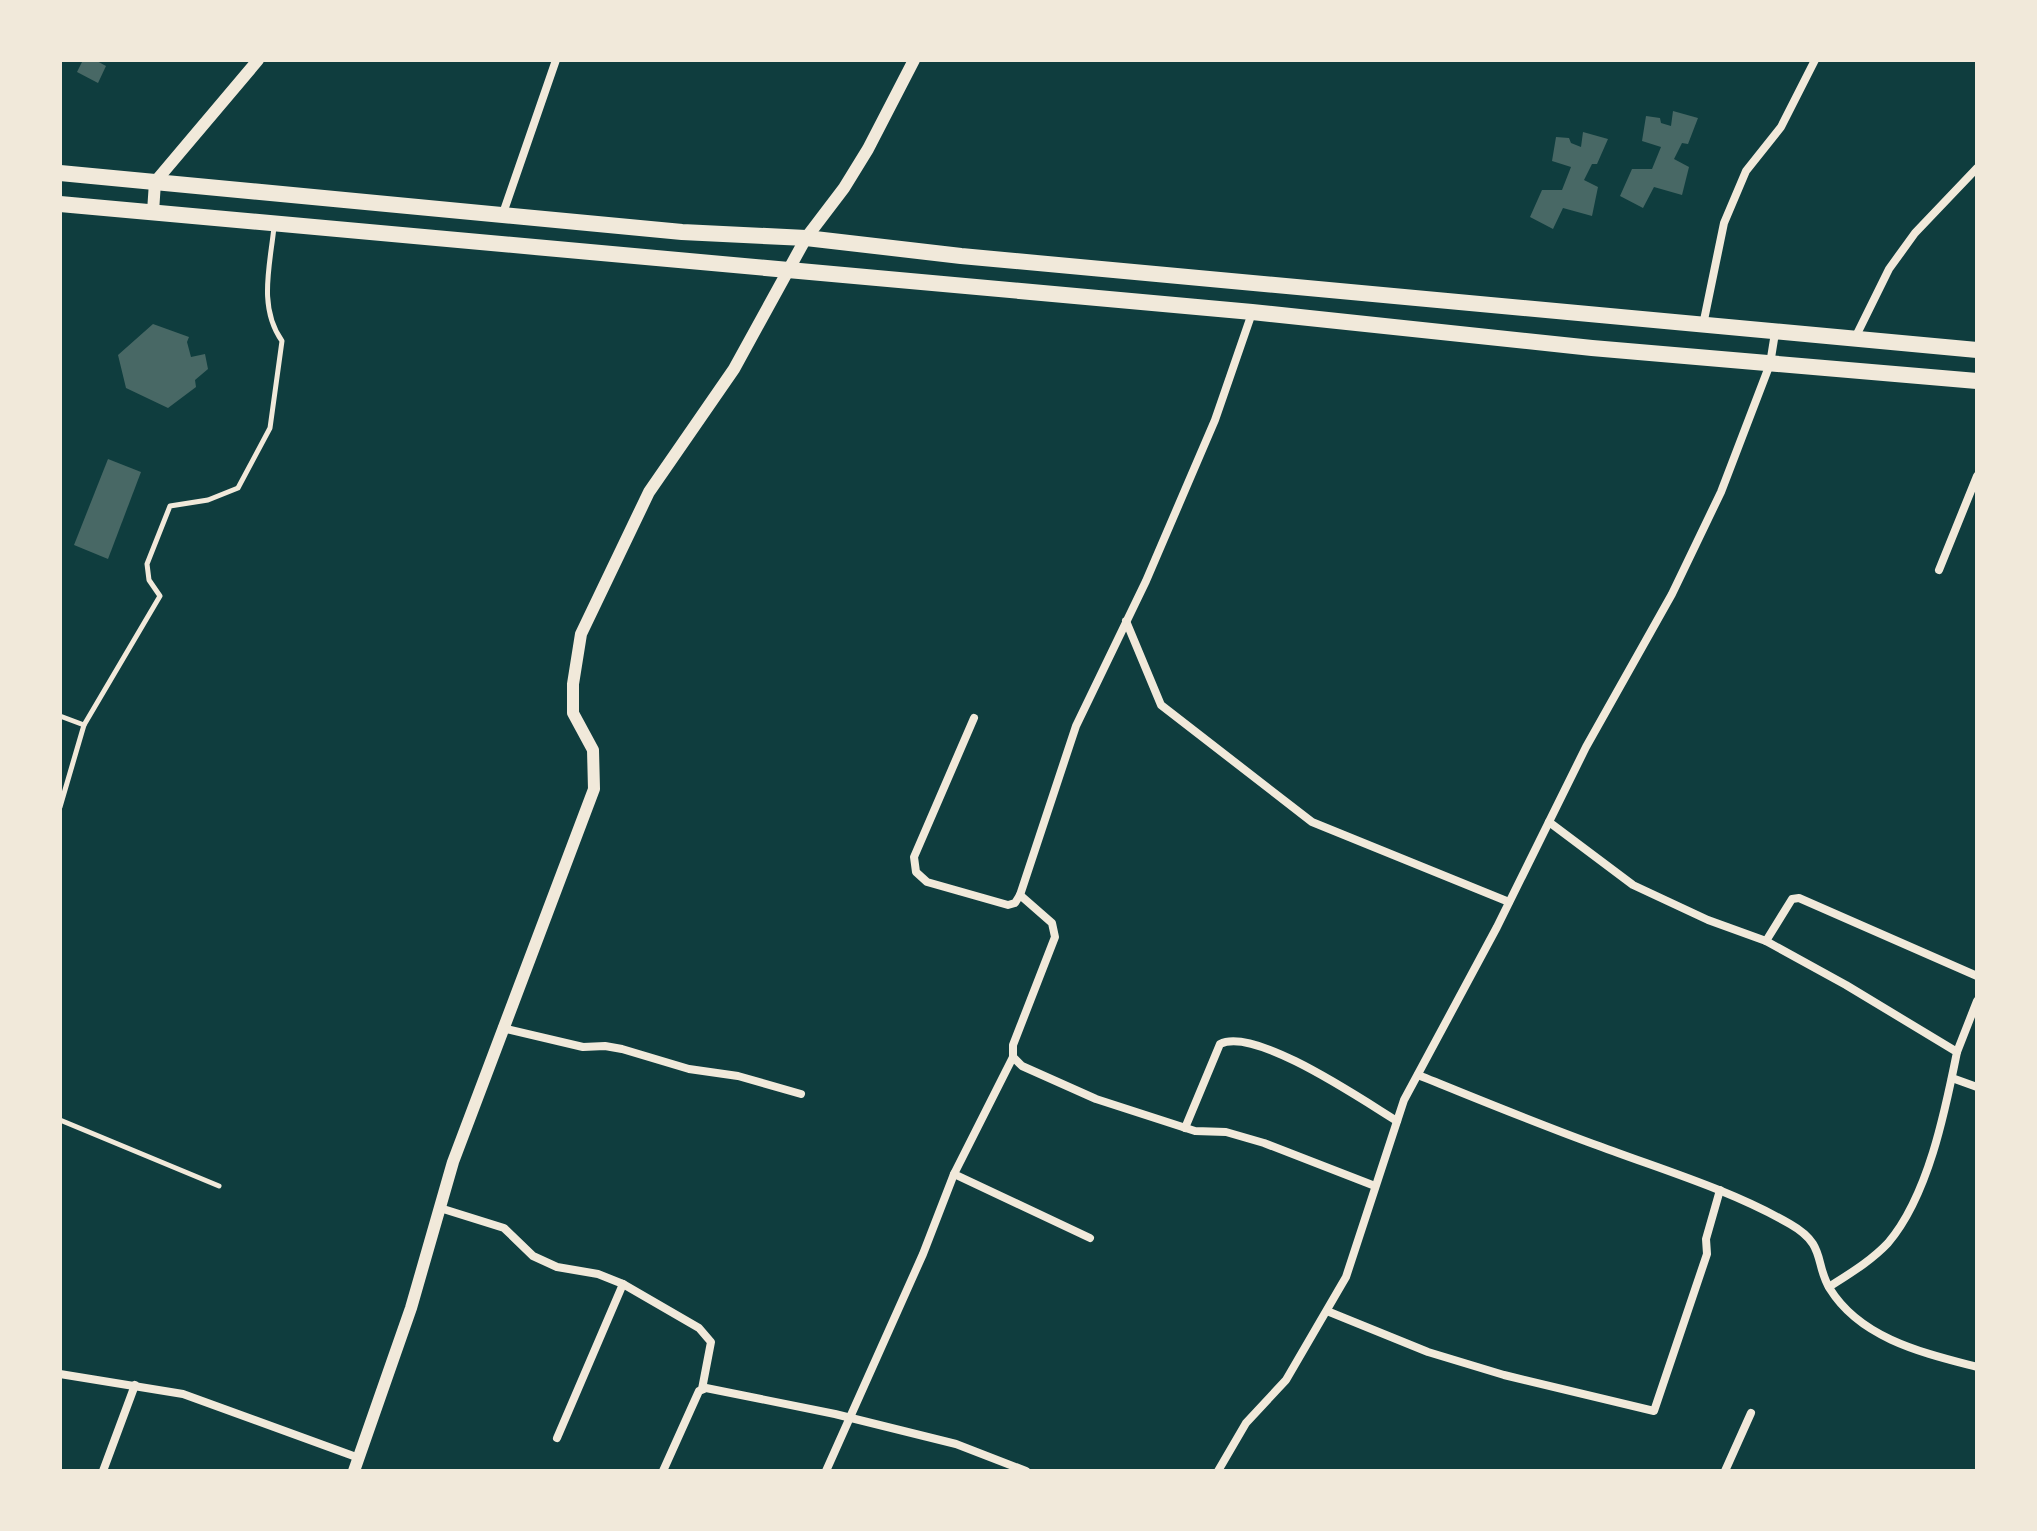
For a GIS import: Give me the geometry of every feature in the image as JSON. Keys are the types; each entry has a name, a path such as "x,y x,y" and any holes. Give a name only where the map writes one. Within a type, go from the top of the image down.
{"main road":[{"path":"60,173 682,232 806,238 961,256 1977,350"},
{"path":"60,204 1252,312 1592,348 1977,381"}],"street":[{"path":"153,212 155,182 258,60"},
{"path":"502,216 556,60"},
{"path":"354,1471 411,1308 453,1162 594,789 593,750 573,713 573,684 581,634 649,492 734,369 806,238 860,162 914,60"},
{"path":"1702,326 1724,223 1746,171 1781,127 1815,60"},
{"path":"1854,339 1889,269 1915,233 1977,168"},
{"path":"974,718 914,857 916,872 927,882 1008,905 1015,903 1020,895 1076,726 1146,581 1215,420 1252,312"},
{"path":"1218,1471 1246,1423 1286,1380 1346,1277 1397,1121 1586,747 1672,594 1703,530 1721,492 1770,364 1775,333"},
{"path":"1939,570 1977,476"},
{"path":"1126,621 1161,705 1312,822 1509,902"},
{"path":"1549,822 1633,885 1708,920 1766,941 1957,1052"},
{"path":"826,1471 923,1254 954,1174 1013,1057 1013,1045 1055,937 1052,923 1020,895"},
{"path":"1766,941 1787,904 1799,898 1977,976"},
{"path":"1829,1287 1867,1262 1901,1224 1925,1173 1957,1052 1977,1001"},
{"path":"502,1028 583,1047 622,1049 689,1069 738,1076 801,1094"},
{"path":"1185,1128 1220,1044 1241,1040 1260,1045 1313,1071 1397,1121"},
{"path":"1013,1057 1022,1066 1096,1099 1195,1131 1226,1132 1264,1143 1375,1186"},
{"path":"1418,1075 1560,1132 1720,1190 1793,1225 1807,1236 1819,1252 1829,1287 1849,1313 1870,1329 1923,1351 1977,1367"},
{"path":"1952,1078 1977,1087"},
{"path":"954,1174 1090,1238"},
{"path":"1327,1311 1458,1361 1541,1385 1654,1411 1707,1254 1706,1239 1720,1190"},
{"path":"440,1208 504,1228 533,1256 557,1267 598,1274 623,1284 699,1328 711,1342 702,1389 663,1471"},
{"path":"557,1438 623,1284"},
{"path":"60,1374 192,1397 359,1458"},
{"path":"103,1471 135,1385"},
{"path":"702,1389 717,1389 849,1417 956,1444 1026,1471"},
{"path":"1725,1471 1751,1413"}],"lane":[{"path":"60,807 84,725 160,596 149,580 147,564 170,506 208,500 238,488 270,428 282,341 274,330 266,303 274,222"},
{"path":"60,716 84,725"},
{"path":"60,1120 219,1186"}],"building":[{"path":"83,60 95,60 106,66 98,83 77,72"},
{"path":"1673,111 1698,118 1688,144 1682,143 1674,159 1689,167 1682,195 1654,187 1643,208 1620,196 1632,169 1652,169 1661,147 1642,141 1646,116 1660,118 1661,123 1671,126"},
{"path":"1583,132 1608,139 1597,164 1592,164 1584,180 1598,187 1592,216 1563,208 1553,229 1530,217 1542,190 1562,190 1571,167 1552,161 1556,137 1569,138 1571,143 1581,147"},
{"path":"153,324 189,337 187,342 191,357 205,354 208,369 195,380 196,387 168,408 126,388 118,355"},
{"path":"108,459 141,472 108,559 74,545"}]}
